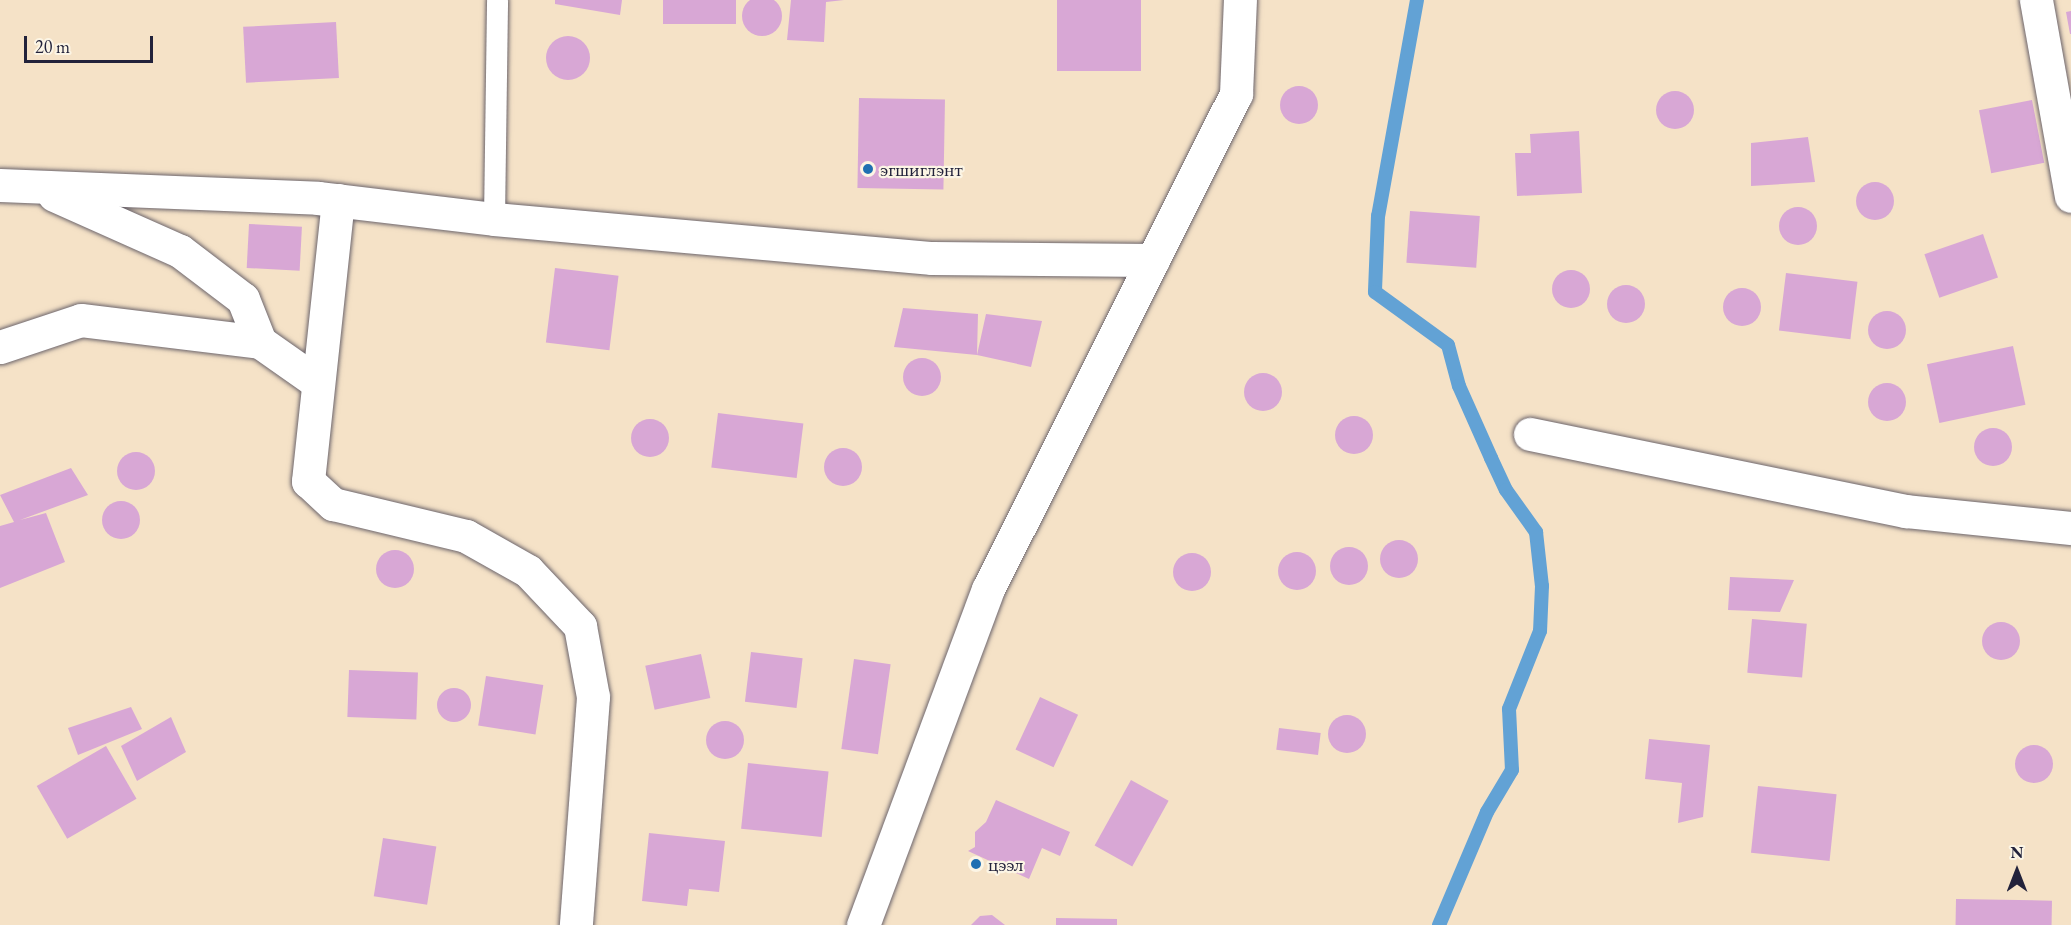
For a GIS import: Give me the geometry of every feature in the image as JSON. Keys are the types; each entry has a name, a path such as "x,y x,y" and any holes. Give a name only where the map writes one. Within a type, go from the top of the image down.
{"street":[{"path":"863,925 988,589 1236,94 1240,0"},
{"path":"2036,0 2071,196"},
{"path":"0,185 338,200 494,219 932,258 1152,260"},
{"path":"39,188 180,251 243,299 260,342"},
{"path":"338,200 308,481 333,504 466,536 528,572 580,626 593,698 576,925"},
{"path":"0,347 81,320 260,342 317,382"},
{"path":"1530,434 1906,511 2071,528"}],"lane":[{"path":"494,219 497,0"}],"building":[{"path":"762,-4 770,-3 776,2 781,8 781,24 776,30 770,35 762,36 754,35 748,30 743,24 742,16 743,8 748,2 754,-3"},
{"path":"555,0 622,0 620,15 555,4"},
{"path":"663,0 736,0 736,24 663,24"},
{"path":"791,0 844,0 826,2 824,42 787,40"},
{"path":"1057,0 1141,0 1141,71 1057,71"},
{"path":"2071,11 2071,34 2070,34 2066,12"},
{"path":"336,22 339,78 246,83 243,27"},
{"path":"568,36 583,43 590,58 583,73 568,80 553,73 546,58 553,43"},
{"path":"1299,86 1306,87 1312,92 1317,98 1317,112 1312,118 1306,123 1299,124 1292,123 1286,118 1281,112 1280,105 1281,98 1286,92 1292,87"},
{"path":"1675,91 1689,96 1694,110 1689,124 1675,129 1661,124 1656,110 1661,96"},
{"path":"859,98 945,100 943,189 857,188"},
{"path":"2032,100 2044,163 1991,173 1979,110"},
{"path":"1579,131 1582,193 1517,196 1515,153 1531,153 1530,134"},
{"path":"1808,137 1815,182 1751,186 1751,143"},
{"path":"1875,182 1889,187 1894,201 1889,215 1875,220 1861,215 1856,201 1861,187"},
{"path":"1798,207 1812,212 1817,226 1812,240 1798,245 1784,240 1779,226 1784,212"},
{"path":"1410,211 1480,216 1476,268 1406,263"},
{"path":"249,224 302,227 300,271 247,268"},
{"path":"1983,234 1998,277 1939,298 1924,254"},
{"path":"555,268 619,276 609,350 546,342"},
{"path":"1571,270 1585,275 1590,289 1585,303 1571,308 1557,303 1552,289 1557,275"},
{"path":"1786,273 1857,282 1850,339 1779,331"},
{"path":"1626,285 1633,286 1639,291 1644,297 1644,311 1639,317 1633,322 1626,323 1619,322 1613,317 1608,311 1607,304 1608,297 1613,291 1619,286"},
{"path":"1742,288 1756,293 1761,307 1756,321 1742,326 1728,321 1723,307 1728,293"},
{"path":"903,308 978,314 977,355 894,347"},
{"path":"1887,311 1894,312 1900,317 1905,323 1905,337 1900,343 1894,348 1887,349 1880,348 1874,343 1869,337 1868,330 1869,323 1874,317 1880,312"},
{"path":"986,314 1042,321 1031,367 977,355"},
{"path":"2013,346 2025,405 1939,423 1927,364"},
{"path":"922,358 936,363 941,377 936,391 922,396 908,391 903,377 908,363"},
{"path":"1263,373 1277,378 1282,392 1277,406 1263,411 1249,406 1244,392 1249,378"},
{"path":"1887,383 1901,388 1906,402 1901,416 1887,421 1873,416 1868,402 1873,388"},
{"path":"718,413 803,423 797,478 711,468"},
{"path":"1354,416 1368,421 1373,435 1368,449 1354,454 1340,449 1335,435 1340,421"},
{"path":"650,419 657,420 663,425 668,431 668,445 663,451 657,456 650,457 643,456 637,451 632,445 631,438 632,431 637,425 643,420"},
{"path":"1993,428 2007,433 2012,447 2007,461 1993,466 1979,461 1974,447 1979,433"},
{"path":"843,448 857,453 862,467 857,481 843,486 829,481 824,467 829,453"},
{"path":"136,452 150,457 155,471 150,485 136,490 122,485 117,471 122,457"},
{"path":"71,468 88,495 20,520 46,513 65,562 0,588 0,526 14,522 0,495"},
{"path":"121,501 135,506 140,520 135,534 121,539 107,534 102,520 107,506"},
{"path":"1399,540 1413,545 1418,559 1413,573 1399,578 1385,573 1380,559 1385,545"},
{"path":"1349,547 1363,552 1368,566 1363,580 1349,585 1335,580 1330,566 1335,552"},
{"path":"395,550 409,555 414,569 409,583 395,588 381,583 376,569 381,555"},
{"path":"1297,552 1311,557 1316,571 1311,585 1297,590 1283,585 1278,571 1283,557"},
{"path":"1192,553 1206,558 1211,572 1206,586 1192,591 1178,586 1173,572 1178,558"},
{"path":"1730,577 1794,580 1780,612 1728,610"},
{"path":"1752,619 1807,624 1802,678 1747,673"},
{"path":"2001,622 2015,627 2020,641 2015,655 2001,660 1987,655 1982,641 1987,627"},
{"path":"751,652 803,658 797,708 745,702"},
{"path":"701,654 710,698 655,710 645,666"},
{"path":"854,659 891,664 878,754 841,749"},
{"path":"349,670 418,672 416,719 347,717"},
{"path":"486,676 543,685 535,734 478,725"},
{"path":"454,688 466,693 471,705 466,717 454,722 442,717 437,705 442,693"},
{"path":"1040,697 1078,715 1054,767 1015,750"},
{"path":"131,707 142,729 78,755 68,728"},
{"path":"1347,715 1354,716 1360,721 1365,727 1365,741 1360,747 1354,752 1347,753 1340,752 1334,747 1329,741 1328,734 1329,727 1334,721 1340,716"},
{"path":"171,717 186,752 137,781 121,746"},
{"path":"725,721 739,726 744,740 739,754 725,759 711,754 706,740 711,726"},
{"path":"1279,728 1321,733 1318,755 1276,750"},
{"path":"1649,739 1710,745 1703,817 1678,823 1682,783 1645,779"},
{"path":"2034,745 2048,750 2053,764 2048,778 2034,783 2020,778 2015,764 2020,750"},
{"path":"106,746 136,799 67,839 37,786"},
{"path":"748,763 829,771 822,837 741,829"},
{"path":"1131,780 1169,801 1132,866 1095,846"},
{"path":"1758,786 1837,794 1830,861 1751,853"},
{"path":"996,800 1070,832 1060,856 1042,848 1029,879 968,851 975,847 975,832 986,822"},
{"path":"649,833 725,841 719,892 689,889 687,906 642,901"},
{"path":"383,838 436,846 427,905 374,896"},
{"path":"1956,899 2052,901 2052,925 1956,925"},
{"path":"992,915 1005,925 971,925 980,916"},
{"path":"1056,918 1117,919 1117,925 1056,925"}],"waterway":[{"path":"1417,0 1378,216 1375,292 1448,345 1459,386 1506,490 1536,532 1542,586 1540,631 1509,709 1512,770 1487,812 1439,925"}],"place":[{"name":"эгшиглэнт","path":"868,169"},
{"name":"цээл","path":"976,864"}]}
